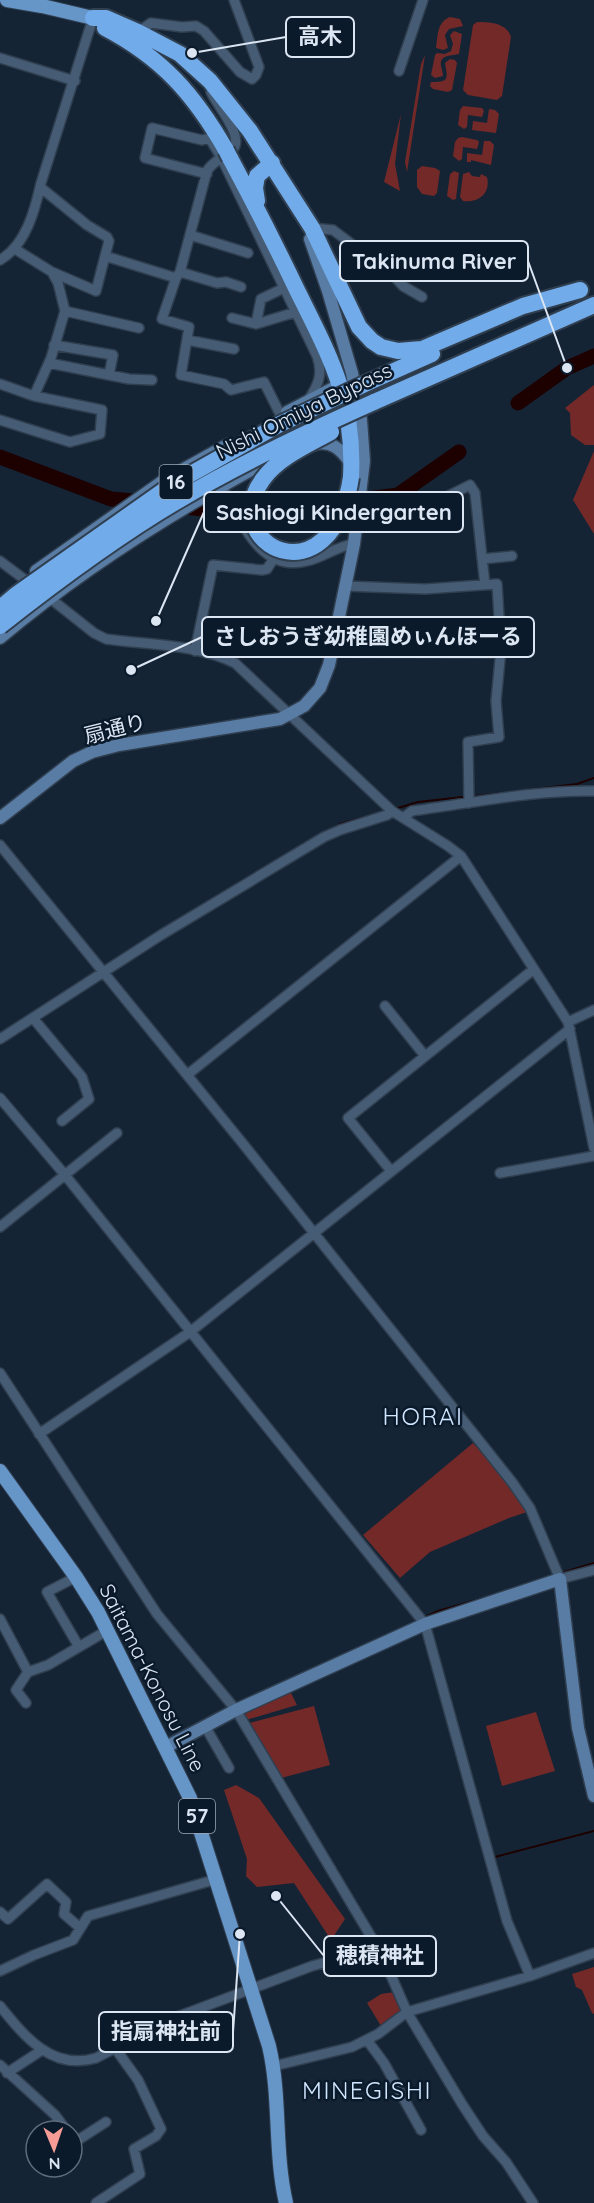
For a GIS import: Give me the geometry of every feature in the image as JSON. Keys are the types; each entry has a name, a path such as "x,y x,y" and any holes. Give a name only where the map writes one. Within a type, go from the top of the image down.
{"highway":[{"path":"93,18 106,18 174,63 210,81 250,131 290,191 312,228 353,316 372,342 389,350 398,351 439,347 523,306 587,286"},
{"path":"174,63 260,214 301,309 341,384 348,416 355,475 336,524 320,543 309,550 281,551 269,544 258,532 252,513 254,497 264,478 272,468 297,451 375,404"},
{"path":"260,214 255,195 257,176 272,163"},
{"name":"Nishi Omiya Bypass","path":"0,626 118,539 178,500 289,440 375,404 426,378 594,305"},
{"name":"Nishi Omiya Bypass","path":"0,608 16,594 173,484 280,424 439,347"}],"main road":[{"path":"7,0 43,3 93,18"},
{"name":"Saitama-Konosu Line","path":"0,1471 76,1577 108,1630 166,1747 196,1814 274,2066 281,2174 286,2203"}],"street":[{"path":"134,36 151,23 182,27 196,26 204,31 240,72 252,79 258,67 234,0"},
{"path":"399,71 423,0"},
{"path":"0,260 15,249 35,210 40,186 93,18"},
{"path":"0,58 75,81"},
{"path":"174,63 170,83 209,138 225,155 284,288 335,356 347,382 363,435"},
{"path":"210,81 213,96 236,135 237,144 233,150 212,163 207,174 178,275 162,319 189,327 181,375 224,384 231,390 264,382 281,416"},
{"path":"207,174 145,158 152,128 202,140 209,138"},
{"path":"15,249 52,272 96,291 109,241 107,237 87,225 40,186"},
{"path":"290,191 328,291 352,373 363,435 355,475 359,512 357,528 326,677 320,688 304,706 290,715"},
{"path":"312,228 333,230 361,251 375,255 403,286 422,297"},
{"path":"190,235 248,253"},
{"path":"105,256 178,275 217,283 226,282 241,287"},
{"path":"34,396 49,363 65,310 58,283 52,272"},
{"path":"256,324 261,299 284,288"},
{"path":"232,318 256,324 301,309"},
{"path":"301,309 320,366 320,378 308,401"},
{"path":"65,310 138,328"},
{"path":"187,340 234,349"},
{"path":"54,345 113,355 109,375"},
{"path":"49,363 129,379 152,380"},
{"path":"0,384 34,396 102,410 100,434 70,442 0,420"},
{"path":"0,599 24,579 152,488 202,458 341,384"},
{"path":"0,638 131,541 224,490 272,459 322,442 344,453 355,475"},
{"path":"202,458 224,490 250,538 274,558 292,563 300,562 354,544"},
{"path":"357,528 426,507 470,485 475,493 485,585"},
{"path":"482,560 512,556"},
{"path":"195,651 213,565 262,570 267,569 274,558"},
{"path":"0,561 94,633 106,639 213,654 235,663 392,811 461,856 569,1025 594,1148"},
{"path":"344,586 425,589 497,584 501,653 496,701 499,737 468,742 470,803"},
{"path":"331,652 501,653"},
{"name":"扇通り","path":"0,818 64,767 92,752 119,745 257,724 290,715"},
{"path":"403,818 412,811 528,795 594,791"},
{"path":"0,1039 103,972 324,837 392,811"},
{"path":"0,845 187,1074 512,1482 530,1508 560,1579 578,1728 590,1763 594,1796"},
{"path":"187,1074 461,856"},
{"path":"391,1171 348,1118 534,969"},
{"path":"386,1006 425,1056"},
{"path":"39,1434 190,1332 569,1025 594,1010"},
{"path":"33,1018 82,1077 89,1099 62,1122"},
{"path":"0,1098 65,1175 425,1624 507,1921 530,1976"},
{"path":"0,1227 117,1133"},
{"path":"500,1173 594,1156"},
{"path":"0,1373 157,1614 236,1710 382,1955 406,2012 483,2136 506,2162 533,2203"},
{"path":"166,1747 236,1710 425,1624 594,1570"},
{"path":"76,1577 47,1592 79,1647"},
{"path":"0,1619 28,1672"},
{"path":"26,1703 16,1690 28,1672 48,1665 108,1630"},
{"path":"205,1726 229,1768"},
{"path":"0,1971 34,1954 73,1940 79,1927 88,1916 217,1879"},
{"path":"0,1912 8,1919 47,1884 66,1902 64,1914 79,1927"},
{"path":"274,2066 337,2052 367,2040 406,2012 530,1976 594,1953"},
{"path":"0,2006 42,2050 59,2059 72,2062 96,2058 174,2018 323,1963 335,1969 382,1955"},
{"path":"367,2040 384,2063 422,2130"},
{"path":"96,2203 140,2174 134,2149 156,2136 160,2129 138,2080 115,2048"},
{"path":"42,2050 3,2069 58,2119"},
{"path":"84,2136 106,2122"}],"shaded area":[{"path":"450,17 460,19 463,26 449,29 445,35 448,48 443,50 436,48 440,26"},
{"path":"477,22 502,26 511,37 502,96 497,100 468,95 463,90 473,25"},
{"path":"454,31 462,34 459,54 442,59 443,76 435,78 431,75 435,55 451,51 453,44 450,35"},
{"path":"425,55 407,172 405,162 421,64"},
{"path":"450,59 457,63 452,90 448,92 433,89 430,86 431,82 446,78 445,63"},
{"path":"463,106 482,108 484,111 482,117 468,115 467,127 464,129 458,125 460,110"},
{"path":"489,109 499,114 496,133 472,130 473,121 487,123"},
{"path":"401,114 395,164 400,191 384,182"},
{"path":"462,137 479,142 477,149 463,147 462,159 459,161 453,156 455,142"},
{"path":"484,141 490,141 494,145 491,165 471,160 467,162 467,153 482,155"},
{"path":"422,166 440,171 437,193 434,196 422,194 417,187 417,170"},
{"path":"454,171 459,173 456,199 453,200 447,196 450,174"},
{"path":"469,172 472,176 480,177 481,174 487,177 487,188 479,199 463,201 460,197 463,174"},
{"path":"594,385 594,445 585,445 571,435 570,413 565,408"},
{"path":"594,451 594,534 573,500"},
{"path":"473,1443 504,1478 527,1512 430,1552 400,1578 363,1535"},
{"path":"290,1691 297,1705 246,1720 242,1714"},
{"path":"314,1706 330,1765 281,1778 249,1723"},
{"path":"536,1712 555,1771 502,1786 486,1726"},
{"path":"236,1785 259,1798 345,1919 331,1940 294,1883 257,1887 246,1876 247,1859 224,1790"},
{"path":"594,1967 594,2014 582,1990 576,1987 572,1974"},
{"path":"395,1992 403,2011 381,2026 367,2003 381,1994"}],"waterway":[{"path":"518,403 567,368 594,356"},
{"path":"178,506 202,509 320,505 398,495 459,452"},
{"path":"0,457 111,499 145,502"},
{"path":"476,796 577,784 594,778"},
{"path":"398,808 418,802 463,797"},
{"path":"328,831 340,824 379,813"},
{"path":"35,1011 83,980"},
{"path":"561,1573 594,1563"},
{"path":"425,1617 487,1597"},
{"path":"403,1628 419,1620"},
{"path":"495,1857 594,1831"}],"place":[{"name":"高木","path":"192,53"},
{"name":"Takinuma River","path":"567,368"},
{"name":"Sashiogi Kindergarten","path":"156,621"},
{"name":"さしおうぎ幼稚園めぃんほーる","path":"131,670"},
{"name":"穂積神社","path":"276,1896"},
{"name":"指扇神社前","path":"240,1934"}],"district":[{"name":"HORAI","path":"423,1417"},
{"name":"MINEGISHI","path":"367,2091"}]}
